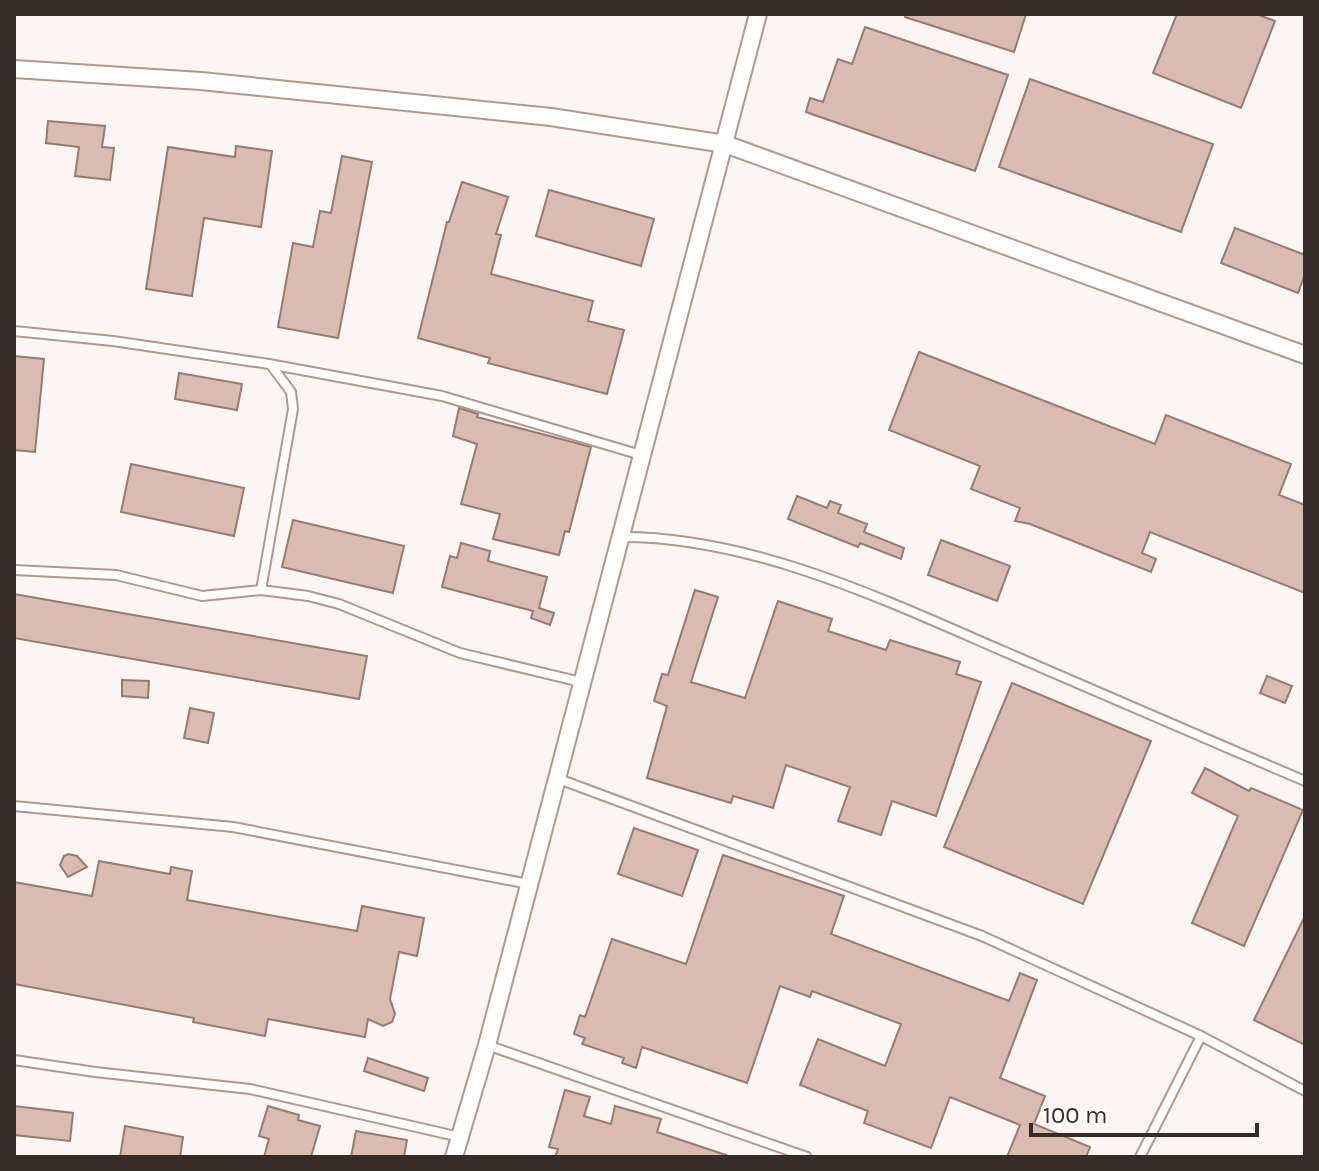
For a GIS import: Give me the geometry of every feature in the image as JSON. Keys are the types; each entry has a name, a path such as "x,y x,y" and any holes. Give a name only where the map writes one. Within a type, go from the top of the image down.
{"street":[{"path":"454,1157 487,1045 758,14"},
{"path":"14,69 201,81 536,116 725,144 1305,355"}],"lane":[{"path":"14,331 113,341 269,364 442,396 641,455"},
{"path":"261,590 293,409 291,392 269,364"},
{"path":"619,537 658,537 737,551 865,592 1305,781"},
{"path":"14,570 116,575 202,596 261,590 308,596 339,604 460,653 581,682"},
{"path":"556,777 982,936 1201,1036 1305,1091"},
{"path":"14,806 233,827 529,884"},
{"path":"1140,1157 1201,1036"},
{"path":"487,1045 807,1157"},
{"path":"14,1060 250,1089 460,1137"}],"building":[{"path":"906,14 1026,14 1014,52 905,17"},
{"path":"1177,14 1256,14 1275,21 1241,108 1153,73"},
{"path":"865,27 1008,75 975,171 806,112 810,98 823,102 838,59 852,64"},
{"path":"1030,79 1213,144 1181,232 999,167"},
{"path":"48,121 105,126 102,147 114,148 110,180 75,176 79,147 46,143"},
{"path":"236,146 272,151 261,227 204,218 192,296 146,289 168,147 235,157"},
{"path":"342,156 372,162 338,338 278,327 293,243 313,247 320,211 331,213"},
{"path":"462,182 508,197 496,234 501,235 491,274 593,301 588,321 624,330 607,394 488,363 490,358 418,338 447,222"},
{"path":"549,190 654,219 641,266 536,236"},
{"path":"1235,228 1305,255 1305,274 1298,293 1221,263"},
{"path":"919,352 1155,444 1166,415 1291,464 1279,495 1305,505 1305,593 1150,532 1142,553 1156,559 1151,572 1030,524 1015,521 1020,508 971,489 980,466 889,430"},
{"path":"14,356 44,359 35,452 14,450"},
{"path":"179,373 242,384 237,410 175,399"},
{"path":"459,408 478,414 477,417 591,447 569,532 565,531 559,555 493,539 500,514 461,504 477,444 453,436"},
{"path":"131,464 244,488 234,536 121,512"},
{"path":"797,496 827,508 830,501 841,505 838,513 867,524 864,532 904,548 901,559 860,543 858,547 788,519"},
{"path":"293,520 404,546 393,593 282,567"},
{"path":"941,540 1010,566 997,601 928,575"},
{"path":"461,543 490,551 488,561 547,577 539,608 554,613 550,625 531,618 533,611 442,587 450,556 457,558"},
{"path":"695,590 718,597 691,682 745,698 778,601 832,619 828,631 886,650 890,640 960,662 956,674 981,682 936,816 892,801 881,835 838,821 850,787 786,765 773,808 733,796 731,803 647,778 667,706 654,701 662,674 668,675"},
{"path":"14,594 367,656 359,699 14,638"},
{"path":"1267,676 1292,686 1285,703 1260,693"},
{"path":"122,680 149,681 148,698 122,696"},
{"path":"1012,683 1151,741 1083,904 944,847"},
{"path":"190,708 214,713 208,743 184,738"},
{"path":"1205,768 1249,791 1251,788 1303,810 1244,946 1192,923 1238,816 1192,793"},
{"path":"634,828 698,850 682,896 618,874"},
{"path":"68,854 77,856 87,867 68,877 60,865"},
{"path":"723,855 844,896 831,934 1009,1001 1020,973 1037,980 1000,1078 1045,1096 1034,1124 1090,1147 1086,1157 1007,1157 1020,1125 950,1097 931,1148 864,1123 868,1111 800,1085 818,1039 885,1066 901,1024 812,991 810,997 780,986 747,1083 642,1047 636,1068 622,1063 624,1058 582,1044 585,1038 574,1034 580,1015 585,1017 612,939 686,964"},
{"path":"99,861 170,874 171,867 192,871 187,900 357,931 362,906 424,918 417,956 399,952 390,999 395,1014 392,1022 383,1026 368,1019 365,1037 268,1019 265,1036 193,1022 194,1018 14,984 14,882 92,896"},
{"path":"1305,916 1305,1045 1254,1020"},
{"path":"368,1058 428,1078 424,1091 364,1071"},
{"path":"565,1090 590,1097 584,1116 611,1124 615,1106 661,1119 657,1132 726,1157 555,1157 558,1149 549,1147"},
{"path":"14,1106 73,1113 70,1141 14,1135"},
{"path":"268,1106 299,1115 298,1120 320,1126 311,1157 264,1157 269,1139 259,1136"},
{"path":"125,1126 183,1137 180,1157 120,1157"},
{"path":"356,1131 407,1140 404,1157 351,1157"}]}
